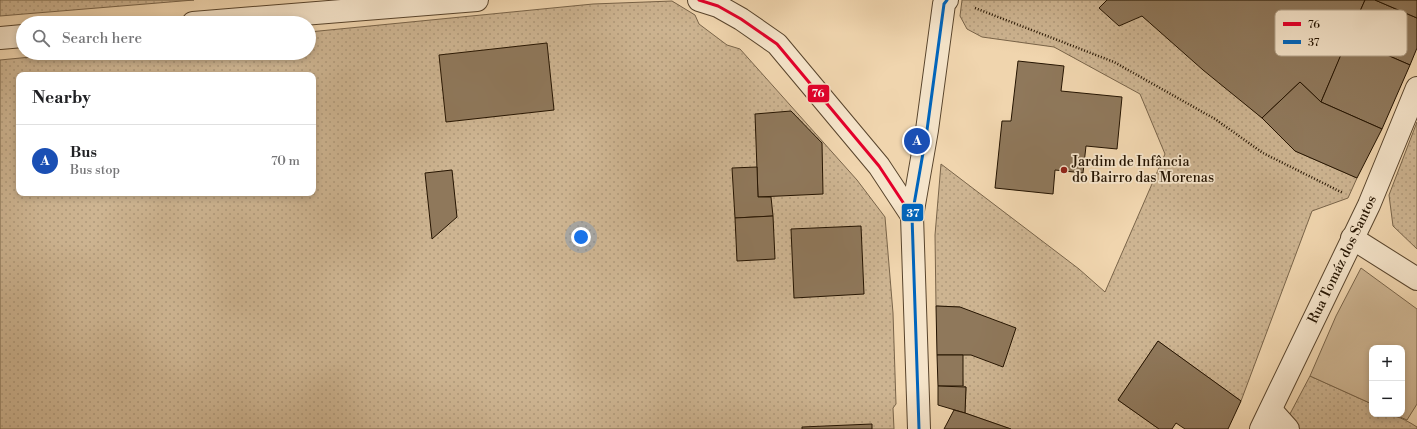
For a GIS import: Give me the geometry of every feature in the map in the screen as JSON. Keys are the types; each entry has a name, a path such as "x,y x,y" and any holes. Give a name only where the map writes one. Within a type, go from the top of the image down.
{"street":[{"path":"279,16 477,0"},
{"path":"699,0 718,6 741,19 777,44 880,166 912,216"},
{"path":"919,429 912,216 927,130 944,4 947,0"},
{"path":"0,38 16,37"},
{"name":"Rua Tomáz dos Santos","path":"1261,429 1369,205 1417,88"},
{"path":"1352,238 1417,279"},
{"path":"1271,410 1288,429"}],"path":[{"path":"968,6 1114,62 1215,118 1263,154 1369,205"}],"shaded area":[{"path":"0,0 194,0 0,16"},
{"path":"962,0 1107,0 1099,8 1142,16 1262,118 1295,151 1357,178 1348,198 1312,211 1241,401 1158,341 1118,400 1159,429 1011,429 965,413 966,387 963,386 960,307 936,306 935,235 941,164 1079,269 1105,292 1165,154 1140,94 1054,47 982,37 967,29 960,16"},
{"path":"672,1 695,15 699,24 727,45 740,49 857,180 885,217 893,313 896,404 893,408 894,429 0,429 0,60 16,58 16,60 316,60 316,31 593,4"},
{"path":"1417,122 1417,249 1393,226 1389,195"},
{"path":"1361,268 1417,309 1417,404 1407,420 1400,417 1405,417 1405,345 1369,345 1369,403 1310,376 1336,316"},
{"path":"1310,376 1369,403 1369,417 1398,417 1417,427 1417,429 1282,429"}],"building":[{"path":"1107,0 1365,0 1361,10 1275,10 1275,56 1341,56 1321,102 1300,82 1262,118 1203,70 1142,16 1119,26 1099,8"},
{"path":"1365,0 1375,0 1398,10 1361,10"},
{"path":"1375,0 1417,0 1417,18 1407,14 1407,10 1398,10"},
{"path":"1407,14 1417,18 1417,48 1410,65 1389,56 1407,56"},
{"path":"547,43 554,110 446,122 439,55"},
{"path":"1340,56 1389,56 1410,65 1382,129 1321,102"},
{"path":"1018,61 1064,66 1061,91 1122,97 1117,149 1086,146 1083,173 1055,170 1053,194 995,188 1002,121 1011,121"},
{"path":"1300,82 1321,102 1382,129 1357,178 1295,151 1262,118"},
{"path":"791,111 822,143 823,194 758,197 755,114"},
{"path":"757,167 758,197 771,197 773,216 735,218 732,168"},
{"path":"452,170 457,217 432,239 425,173"},
{"path":"773,216 775,259 737,261 735,218"},
{"path":"861,226 864,294 794,298 791,229"},
{"path":"936,306 960,307 1016,328 1003,367 971,355 937,355"},
{"path":"1158,341 1241,401 1228,429 1185,429 1176,423 1172,429 1159,429 1118,400"},
{"path":"937,355 963,355 963,386 938,386"},
{"path":"938,386 966,387 965,413 938,405"},
{"path":"954,410 965,413 1011,429 944,429"},
{"path":"872,424 872,429 802,429 802,427"}],"transit line":[{"name":"76","path":"699,0 718,6 741,19 777,44 879,166 912,216"},
{"name":"37","path":"919,429 912,216 927,130 944,4 947,0"}],"place":[{"name":"Bus","path":"917,141"},
{"name":"Jardim de Infância do Bairro das Morenas","path":"1064,170"}]}
